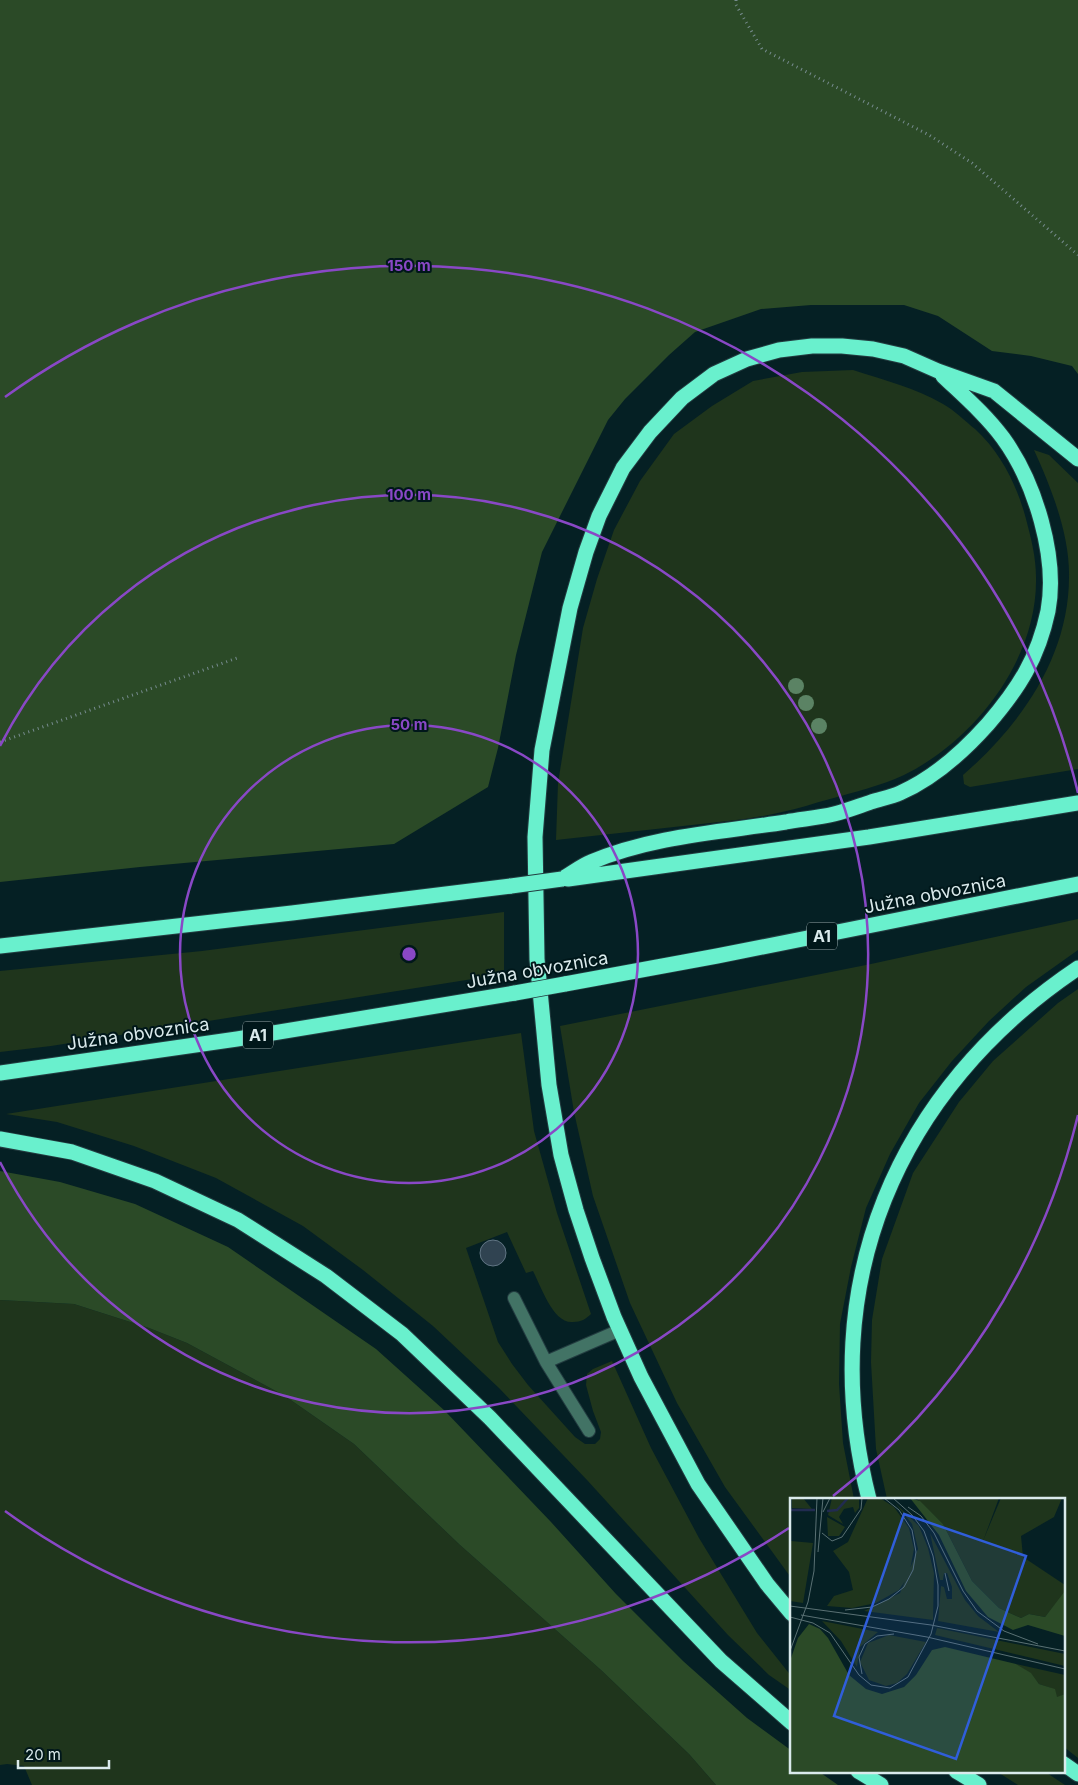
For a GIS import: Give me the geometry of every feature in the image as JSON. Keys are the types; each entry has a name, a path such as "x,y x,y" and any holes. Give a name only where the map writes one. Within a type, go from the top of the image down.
{"highway":[{"path":"790,1612 767,1584 698,1484 654,1402 620,1330 578,1218 562,1155 549,1085 536,959 535,837 542,750 570,608 586,552 600,516 623,468 650,432 682,398 714,374 747,359 779,350 832,346 873,349 904,356 938,371 994,391 1078,459"},
{"path":"562,880 590,862 658,841 833,814 899,793 929,777 961,753 1002,707 1019,684 1034,657 1043,632 1050,600 1050,570 1036,506 1022,470 1003,439 980,411 938,371"},
{"path":"0,946 562,880 822,844 1078,803"},
{"name":"Južna obvoznica","path":"0,1072 238,1038 566,984 1078,884"},
{"path":"870,1498 856,1437 852,1366 854,1324 859,1285 879,1212 894,1176 911,1144 935,1105 959,1072 985,1044 1018,1014 1046,990 1078,968"},
{"path":"0,1139 72,1152 155,1181 238,1220 326,1276 402,1334 483,1412 721,1661 790,1721"},
{"path":"1066,1765 1078,1774"},
{"path":"860,1772 881,1785"},
{"path":"958,1772 979,1785"}],"lane":[{"path":"514,1298 546,1362 589,1431"},
{"path":"546,1362 620,1330"}],"path":[{"path":"736,0 736,5 762,49 943,144 972,163 1078,255"},
{"path":"0,742 240,656"}],"green space":[{"path":"0,0 1078,0 1078,374 1072,366 1031,356 992,351 938,316 904,305 811,305 761,309 695,332 625,399 608,420 542,552 516,655 498,748 488,787 394,844 0,882"},
{"path":"853,370 910,389 932,398 951,409 975,429 993,448 1013,482 1026,519 1034,555 1036,577 1034,608 1026,638 1014,666 997,694 977,719 955,741 930,760 904,775 877,786 760,817 556,840 558,783 583,628 614,530 640,481 674,434 712,406 753,381 802,372"},
{"path":"1034,450 1049,455 1078,483 1078,769 970,787 964,784 963,775 1004,734 1038,687 1051,661 1061,634 1067,606 1069,577 1063,528 1053,495"},
{"path":"504,912 504,974 51,1046 0,1052 0,971 202,951"},
{"path":"1078,919 1078,950 1026,987 989,1021 952,1061 919,1103 890,1154 866,1208 851,1267 840,1324 839,1384 843,1443 854,1498 790,1498 790,1576 725,1487 677,1403 630,1303 593,1196 574,1112 560,1026 871,964"},
{"path":"1078,989 1078,1758 1066,1749 1066,1498 887,1498 876,1449 871,1362 872,1320 882,1259 913,1173 959,1102 993,1061 1058,1003"},
{"path":"521,1033 534,1131 557,1213 591,1314 583,1320 576,1322 566,1321 559,1317 548,1303 533,1271 526,1273 507,1232 466,1248 498,1342 528,1385 575,1437 585,1444 595,1444 600,1439 601,1432 586,1385 587,1374 593,1369 612,1361 651,1448 699,1538 757,1633 790,1674 790,1690 769,1675 728,1635 587,1480 499,1388 433,1326 363,1270 303,1226 216,1178 134,1146 57,1122 6,1114"},
{"path":"0,1171 60,1182 135,1204 228,1247 376,1349 445,1411 551,1522 616,1594 683,1661 747,1718 790,1750 790,1772 819,1772 838,1785 716,1785 689,1754 601,1670 460,1545 354,1444 285,1396 187,1343 149,1328 74,1304 0,1300"},
{"path":"0,1300 74,1304 149,1328 187,1343 285,1396 354,1444 460,1545 601,1670 689,1754 716,1785 32,1785 24,1766 0,1765"},
{"path":"998,1772 1046,1772 1065,1785 1018,1785"}],"building":[{"path":"493,1240 502,1244 506,1253 502,1262 493,1266 484,1262 480,1253 484,1244"}]}
